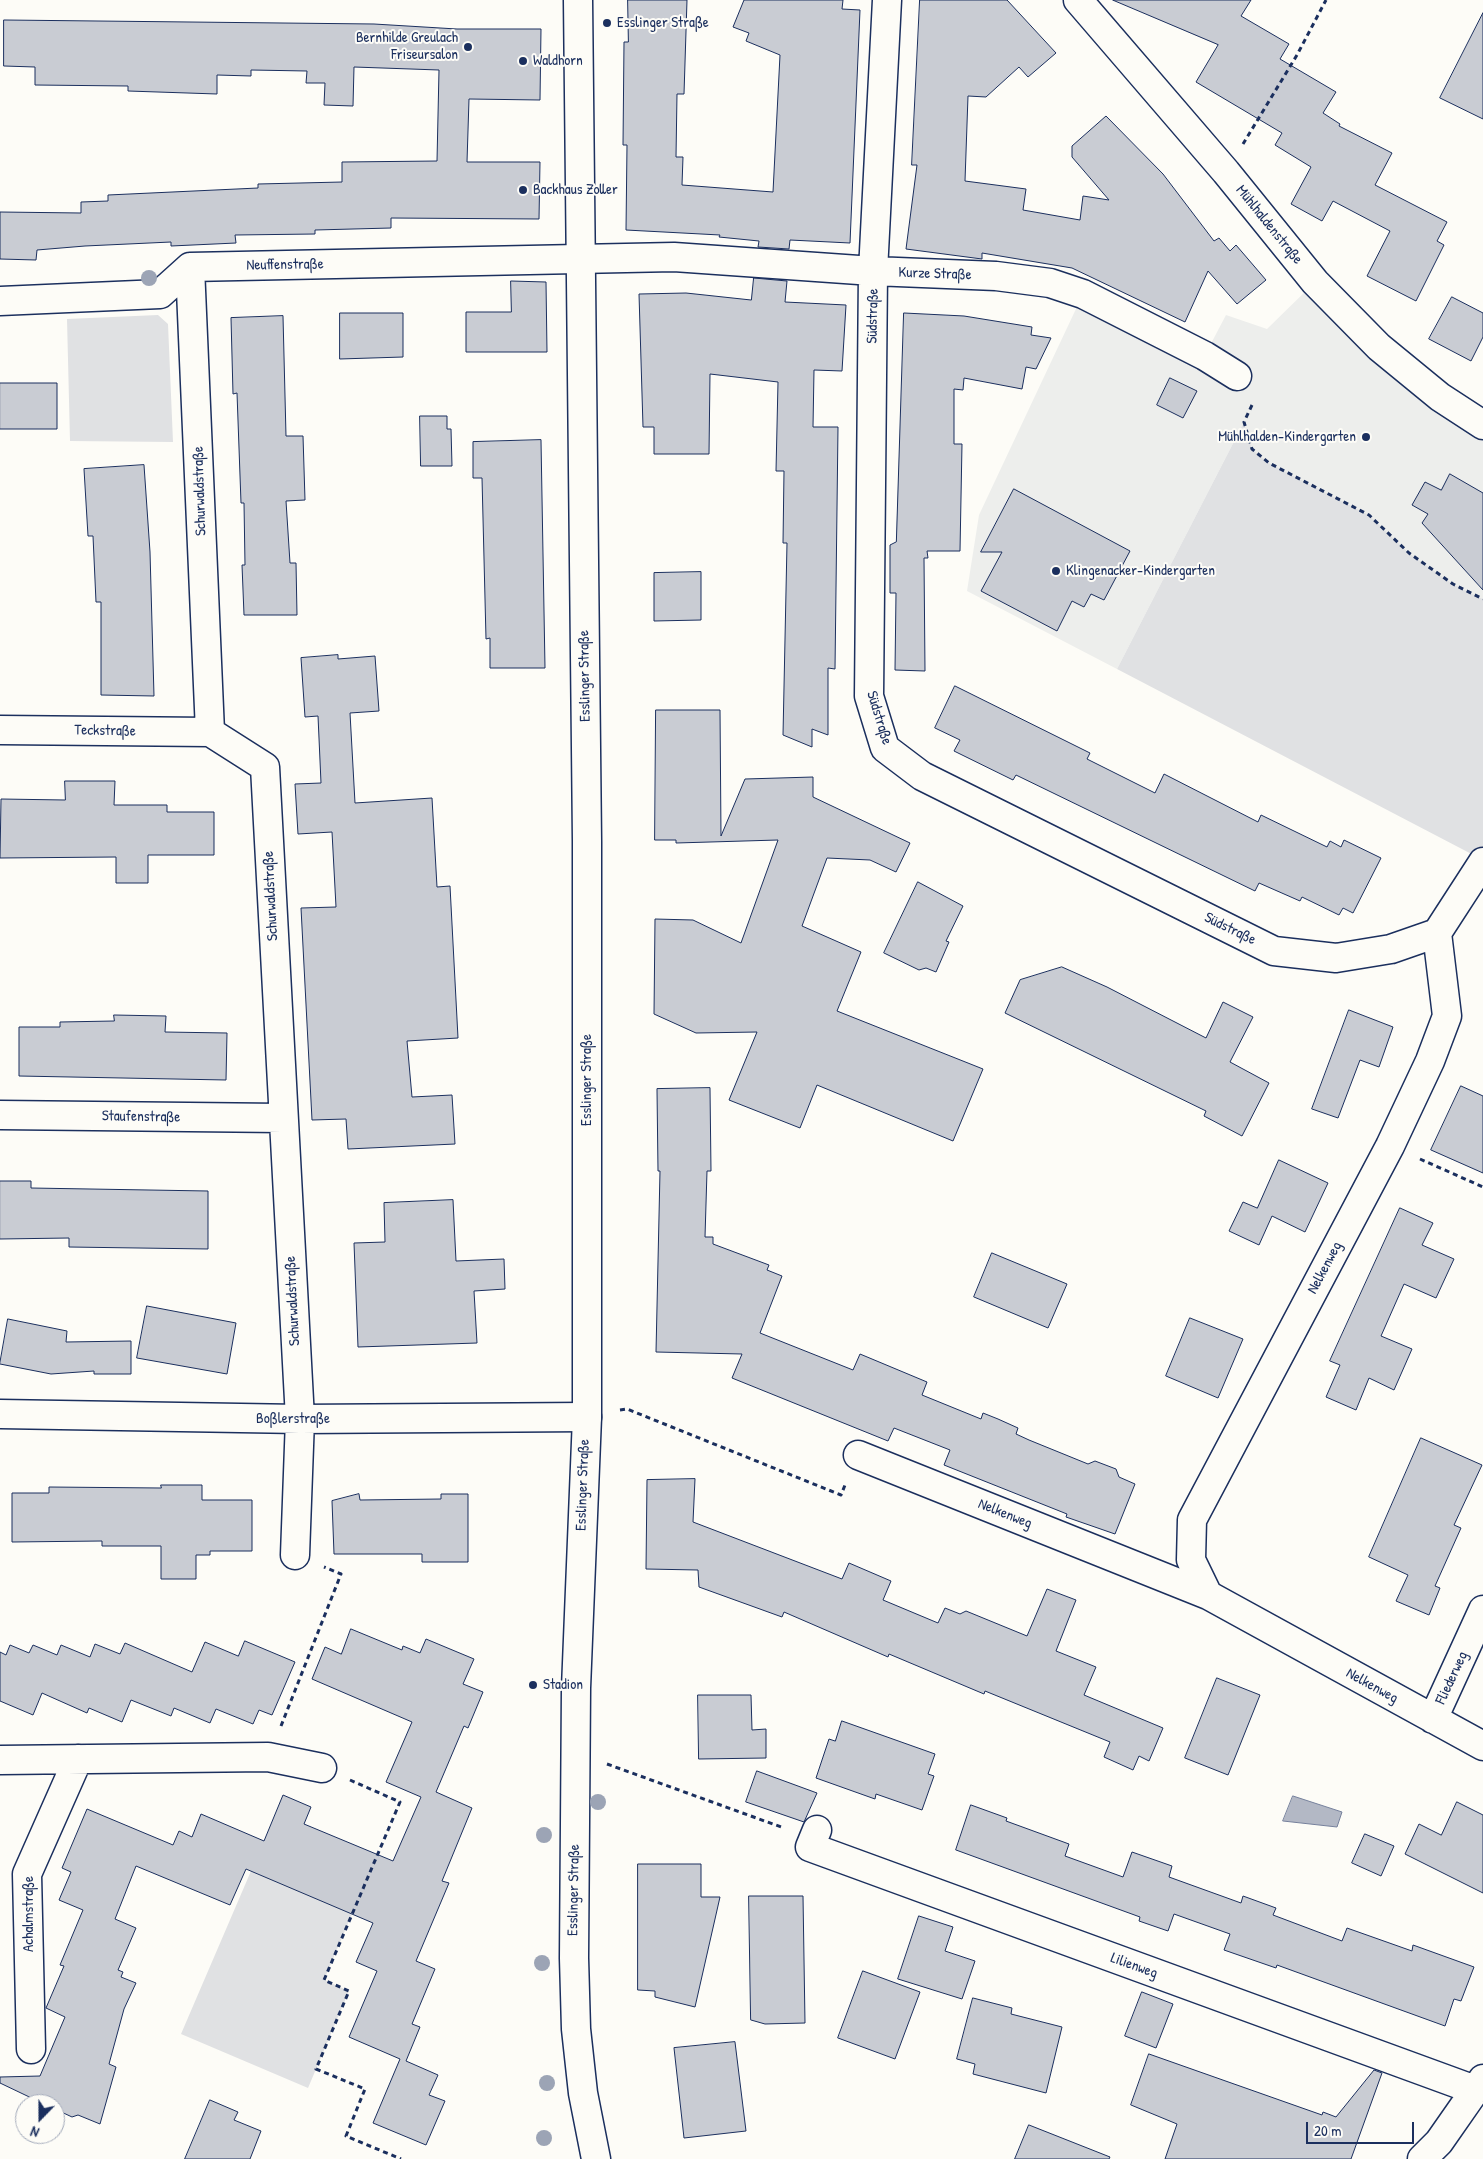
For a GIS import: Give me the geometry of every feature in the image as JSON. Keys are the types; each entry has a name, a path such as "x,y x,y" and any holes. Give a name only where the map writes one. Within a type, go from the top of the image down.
{"street":[{"name":"Esslinger Straße","path":"578,0 587,841 587,1417 576,1688 574,1958 576,2029 583,2093 596,2159"},
{"name":"Südstraße","path":"888,0 873,271 868,696 885,748 922,776 1274,951 1336,958 1390,949 1437,933"},
{"name":"Mühlhaldenstraße","path":"1078,0 1226,172 1315,282 1379,347 1440,397 1483,425"},
{"name":"Kurze Straße","path":"580,260 674,257 873,271 996,276 1050,283 1083,294 1206,356 1238,376"},
{"name":"Neuffenstraße","path":"190,267 580,260"},
{"path":"0,300 160,294 190,267"},
{"name":"Schurwaldstraße","path":"190,267 210,732 265,767 282,1118 300,1419 295,1555"},
{"name":"Teckstraße","path":"0,730 210,732"},
{"path":"1437,933 1483,862"},
{"name":"Nelkenweg","path":"1208,1595 1191,1560 1192,1520 1390,1146 1430,1061 1447,1016 1437,933"},
{"name":"Staufenstraße","path":"0,1115 282,1118"},
{"name":"Boßlerstraße","path":"0,1414 300,1419 587,1417"},
{"name":"Nelkenweg","path":"858,1454 1208,1595 1483,1746"},
{"name":"Fliederweg","path":"1433,1719 1483,1610"},
{"path":"0,1760 268,1757 322,1768"},
{"name":"Achalmstraße","path":"31,2050 27,1874 78,1759"},
{"name":"Lilienweg","path":"817,1830 810,1847 1479,2085"},
{"path":"1422,2159 1439,2142 1479,2085"}],"path":[{"path":"1226,172 1297,55 1326,0"},
{"path":"1238,376 1256,398 1244,422 1252,449 1269,463 1369,515 1409,553 1453,584 1483,599"},
{"path":"1390,1146 1483,1187"},
{"path":"587,1417 627,1408 841,1495 858,1454"},
{"path":"268,1757 341,1574 295,1555"},
{"path":"576,1753 791,1830 817,1830"},
{"path":"322,1768 400,1802 324,1980 349,1991 316,2069 365,2089 346,2136 401,2159"}],"shaded area":[{"path":"1315,282 1483,425 1483,599 1453,584 1409,553 1369,515 1269,463 1252,449 1244,422 1117,669 967,591 979,515 1083,294 1205,355 1226,315 1267,329"},
{"path":"158,315 168,324 173,442 70,441 67,319"},
{"path":"1244,422 1252,449 1269,463 1369,515 1409,553 1453,584 1483,599 1483,860 1117,669"},
{"path":"1293,1796 1342,1812 1337,1827 1283,1821"},
{"path":"251,1871 352,1914 324,1980 349,1991 308,2088 181,2034"}],"building":[{"path":"628,0 687,0 684,94 677,94 676,157 683,157 682,185 773,192 780,55 746,41 749,33 733,27 744,0 843,0 842,9 860,10 850,243 790,240 789,249 758,247 759,241 719,237 720,235 626,230 627,145 623,145 624,42 628,42"},
{"path":"920,0 1007,0 1056,53 1028,77 1019,67 986,97 968,96 965,181 1026,189 1023,210 1080,220 1083,196 1109,200 1072,157 1072,146 1106,116 1163,174 1214,241 1219,238 1230,251 1236,245 1266,280 1237,304 1208,271 1185,322 1072,268 982,253 982,259 906,249 917,165 912,165"},
{"path":"1113,0 1251,0 1241,16 1289,44 1280,59 1336,92 1323,113 1340,124 1339,126 1392,153 1375,185 1447,222 1437,241 1444,245 1416,301 1367,276 1390,231 1333,201 1322,221 1291,204 1311,167 1275,145 1282,133 1196,82 1218,45"},
{"path":"1483,13 1483,119 1440,98"},
{"path":"4,20 374,24 457,29 541,29 540,100 469,99 467,162 540,162 539,219 391,218 391,228 315,230 315,234 235,235 236,243 171,246 171,242 85,246 37,250 36,260 0,259 0,212 81,213 81,202 108,201 108,195 258,188 258,184 342,182 342,162 437,161 439,70 354,67 353,106 324,105 325,83 306,83 307,71 251,70 251,76 217,75 217,94 128,91 128,86 35,85 35,67 4,66"},
{"path":"754,278 787,281 785,302 846,305 842,371 814,370 813,427 838,427 835,669 828,668 828,735 812,729 812,747 783,735 787,543 783,543 784,471 776,471 778,382 710,374 709,454 654,454 654,427 643,427 639,294 686,293 751,300"},
{"path":"511,281 546,282 547,352 466,352 466,312 511,312"},
{"path":"1452,297 1483,313 1483,337 1471,361 1429,339"},
{"path":"340,313 403,313 403,357 340,359"},
{"path":"904,313 964,316 1032,327 1031,335 1051,338 1036,369 1026,367 1022,389 964,378 963,390 954,389 954,444 962,444 960,551 927,551 928,558 924,558 925,671 895,670 896,593 890,593 890,545 896,542"},
{"path":"283,316 286,436 303,436 305,500 286,501 290,563 296,563 297,615 244,615 242,565 245,565 244,503 241,503 237,393 233,394 231,318"},
{"path":"1170,378 1197,391 1183,418 1157,405"},
{"path":"0,383 57,383 57,429 0,429"},
{"path":"420,416 447,416 447,429 451,429 452,466 421,466"},
{"path":"541,440 545,668 490,668 490,638 486,639 482,478 473,478 473,442"},
{"path":"144,465 150,552 154,696 101,695 101,602 96,602 93,536 88,536 84,469"},
{"path":"1450,474 1483,493 1483,590 1422,523 1428,514 1412,505 1425,482 1441,490"},
{"name":"Klingenacker-Kindergarten","path":"1014,489 1130,551 1104,600 1091,594 1084,607 1072,601 1057,631 981,591 1002,552 981,552"},
{"path":"701,572 701,620 654,621 654,573"},
{"path":"338,655 338,659 375,656 379,711 350,713 355,803 432,798 437,887 450,886 458,1038 407,1041 412,1097 452,1095 455,1144 348,1149 346,1119 312,1120 301,908 336,907 332,832 298,834 295,784 321,783 318,716 305,717 301,658"},
{"path":"955,686 1090,753 1087,759 1155,793 1164,774 1258,822 1261,815 1327,847 1330,841 1341,847 1344,840 1381,858 1353,913 1343,908 1339,915 1302,897 1300,901 1259,883 1255,891 1016,775 1013,780 954,751 960,740 935,728"},
{"path":"656,710 720,710 721,836 745,779 813,777 813,797 910,843 896,872 870,860 827,858 802,926 861,952 837,1011 983,1069 953,1141 817,1085 800,1128 729,1100 757,1032 696,1033 654,1014 655,919 693,920 741,943 778,840 676,843 676,840 655,840"},
{"path":"65,781 115,781 114,805 167,805 167,812 214,812 214,855 148,855 148,883 116,883 116,857 0,858 1,799 65,800"},
{"path":"918,882 963,906 946,941 949,942 936,972 926,968 919,970 884,953"},
{"path":"1062,967 1107,987 1206,1038 1223,1002 1253,1017 1230,1062 1269,1083 1242,1136 1204,1116 1206,1111 1005,1013 1020,980"},
{"path":"1349,1010 1393,1027 1379,1067 1360,1060 1338,1118 1312,1109"},
{"path":"114,1015 166,1016 165,1032 227,1033 226,1080 19,1076 19,1027 60,1027 60,1022 114,1021"},
{"path":"1461,1086 1483,1096 1483,1173 1431,1150"},
{"path":"710,1088 711,1171 707,1171 705,1237 713,1237 713,1244 769,1265 767,1270 782,1276 760,1333 853,1370 860,1354 927,1382 922,1395 981,1419 983,1413 998,1419 1018,1428 1016,1434 1088,1464 1095,1461 1116,1469 1119,1477 1135,1484 1115,1534 1066,1517 1067,1514 944,1465 950,1450 894,1428 888,1441 732,1378 742,1354 656,1352 660,1171 658,1171 657,1089"},
{"path":"1279,1160 1328,1183 1305,1232 1272,1216 1259,1245 1229,1231 1243,1202 1257,1208"},
{"path":"0,1181 31,1181 31,1188 208,1191 208,1249 69,1247 69,1238 0,1239"},
{"path":"453,1200 456,1261 504,1259 505,1289 474,1291 477,1343 358,1347 354,1243 385,1242 384,1203"},
{"path":"1400,1208 1433,1223 1422,1245 1454,1259 1436,1298 1404,1284 1381,1336 1412,1349 1394,1390 1369,1378 1356,1410 1326,1397 1340,1365 1330,1361"},
{"path":"992,1253 1067,1284 1048,1328 974,1297"},
{"path":"147,1306 236,1323 227,1374 137,1358"},
{"path":"1190,1318 1243,1339 1218,1398 1166,1376"},
{"path":"8,1319 67,1331 66,1342 131,1341 131,1374 94,1374 94,1371 51,1374 0,1364"},
{"path":"1421,1438 1482,1465 1454,1525 1461,1528 1435,1586 1440,1588 1429,1615 1396,1601 1408,1575 1369,1557"},
{"path":"695,1479 693,1522 842,1579 849,1563 891,1581 883,1600 938,1623 945,1608 960,1614 966,1611 1027,1636 1047,1589 1076,1600 1056,1651 1096,1667 1084,1695 1163,1728 1149,1761 1139,1756 1133,1770 1104,1757 1110,1742 985,1691 984,1694 889,1654 888,1657 784,1612 782,1617 699,1587 698,1570 646,1569 647,1480"},
{"path":"161,1485 202,1485 202,1500 252,1500 252,1551 210,1551 210,1555 196,1555 196,1579 161,1579 161,1546 102,1546 102,1541 12,1542 12,1493 49,1493 49,1487 161,1488"},
{"path":"359,1494 360,1500 441,1499 441,1494 468,1494 468,1562 422,1562 422,1554 334,1554 332,1501"},
{"path":"351,1629 402,1650 403,1646 420,1653 426,1639 474,1659 463,1684 483,1692 468,1728 464,1726 436,1792 472,1808 442,1881 449,1883 416,1961 435,1969 412,2024 420,2027 406,2061 438,2075 429,2095 445,2101 426,2145 373,2123 400,2059 349,2037 377,1971 356,1962 373,1923 246,1869 230,1905 136,1866 115,1919 136,1928 118,1970 123,1972 121,1977 136,1983 124,2009 109,2064 116,2067 100,2124 78,2115 72,2117 65,2114 65,2094 23,2094 0,2083 0,2077 40,2076 65,2017 46,2008 64,1966 60,1965 83,1910 59,1900 71,1872 62,1868 87,1809 173,1845 179,1831 192,1837 201,1814 264,1841 283,1795 311,1807 304,1824 393,1861 421,1797 386,1782 412,1722 312,1679 325,1647 341,1654"},
{"path":"245,1641 295,1662 272,1715 259,1710 253,1724 216,1709 210,1723 174,1708 171,1716 131,1700 122,1722 89,1708 87,1713 42,1693 33,1715 0,1701 0,1652 6,1655 10,1645 29,1653 33,1645 57,1655 61,1645 90,1657 95,1644 120,1654 125,1643 192,1672 205,1642 238,1656"},
{"path":"1217,1678 1260,1695 1228,1775 1185,1758"},
{"path":"698,1695 751,1695 752,1730 766,1729 766,1758 699,1759"},
{"path":"842,1721 935,1754 928,1774 934,1776 922,1810 876,1794 875,1799 816,1778 829,1739 835,1741"},
{"path":"757,1771 817,1793 804,1822 746,1802"},
{"path":"1457,1802 1483,1815 1483,1893 1405,1854 1419,1824 1441,1835"},
{"path":"971,1805 1007,1818 1006,1821 1069,1844 1065,1856 1123,1877 1132,1852 1172,1866 1169,1877 1241,1903 1243,1896 1276,1908 1273,1915 1342,1941 1347,1928 1412,1951 1413,1945 1474,1967 1461,2001 1454,1999 1445,2026 1277,1965 1276,1968 1224,1950 1230,1934 1174,1914 1168,1931 1139,1921 1140,1917 956,1850"},
{"path":"1365,1834 1394,1846 1381,1876 1352,1863"},
{"path":"638,1864 701,1864 701,1897 720,1897 695,2007 655,1997 655,1991 638,1990"},
{"path":"749,1896 803,1896 805,2023 765,2024 751,2020"},
{"path":"919,1916 953,1927 945,1951 975,1961 962,1999 898,1979"},
{"path":"863,1971 920,1992 895,2059 838,2038"},
{"path":"1142,1992 1173,2004 1156,2048 1125,2036"},
{"path":"973,1998 1012,2008 1011,2014 1062,2027 1046,2093 973,2074 975,2064 957,2059"},
{"path":"735,2042 746,2131 684,2138 674,2048"},
{"path":"1149,2054 1322,2115 1323,2112 1336,2117 1374,2070 1382,2073 1351,2159 1165,2159 1177,2124 1131,2105"},
{"path":"210,2100 238,2112 234,2120 261,2131 250,2159 185,2159"},
{"path":"1029,2125 1110,2157 1109,2159 1015,2159"}],"place":[{"name":"Esslinger Straße","path":"607,23"},
{"name":"Bernhilde Greulach Friseursalon","path":"468,47"},
{"name":"Waldhorn","path":"523,61"},
{"name":"Backhaus Zoller","path":"523,190"},
{"name":"Mühlhalden-Kindergarten","path":"1366,437"},
{"name":"Klingenacker-Kindergarten","path":"1056,571"},
{"name":"Stadion","path":"533,1685"}]}
